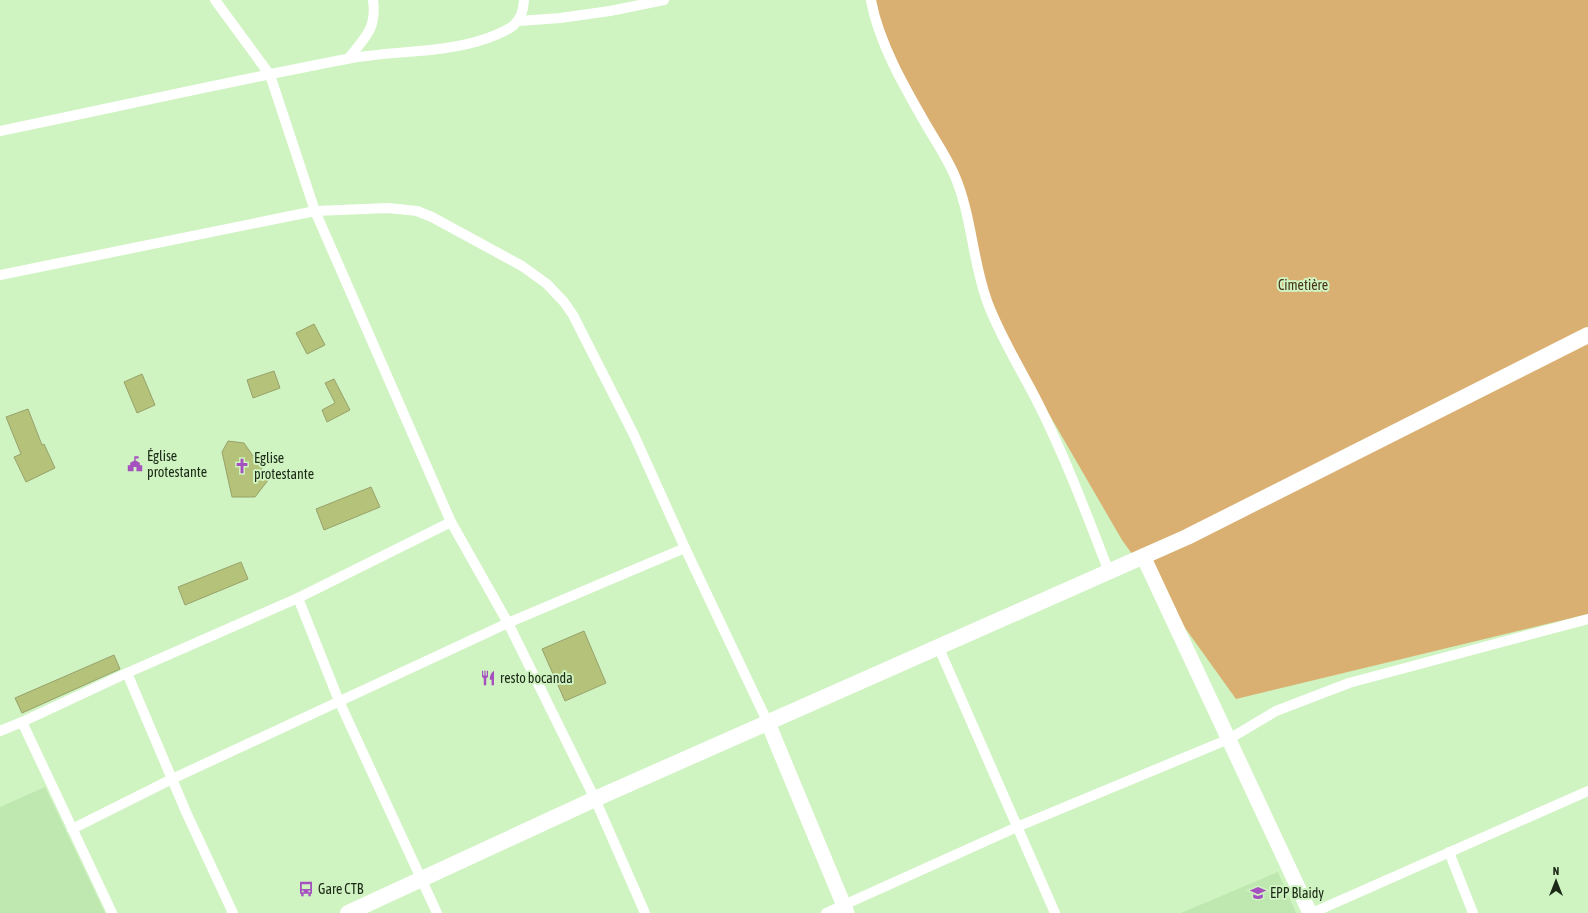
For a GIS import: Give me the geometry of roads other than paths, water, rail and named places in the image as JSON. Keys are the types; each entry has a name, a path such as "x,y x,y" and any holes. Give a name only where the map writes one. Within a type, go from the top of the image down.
{"main road":[{"path":"348,913 595,799 1187,537 1588,335"}],"street":[{"path":"215,0 270,75 315,211 451,522 508,623 595,799 645,913"},
{"path":"349,58 371,30 374,19 373,0"},
{"path":"519,21 524,0"},
{"path":"0,131 349,58 447,47 469,43 504,31 519,21 560,18 610,11 664,0"},
{"path":"871,0 892,61 909,95 954,174 967,219 976,262 987,301 1012,356 1038,404 1061,452 1109,572"},
{"path":"0,275 315,211 388,208 418,211 516,262 547,284 564,302 583,333 634,435 685,548 768,723 845,909"},
{"path":"0,731 127,673 298,598 451,522"},
{"path":"72,829 172,779 508,623 685,548"},
{"path":"1143,556 1311,913 1588,791"},
{"path":"298,598 339,701 437,913"},
{"path":"826,913 845,909 1017,827 1229,739 1276,711 1349,683 1588,620"},
{"path":"938,646 1055,913"},
{"path":"127,673 186,812 234,913"},
{"path":"22,722 112,913"},
{"path":"1449,852 1473,913"}],"place":[{"name":"Église protestante","path":"135,464"},
{"name":"Eglise protestante","path":"242,466"},
{"name":"resto bocanda","path":"488,678"},
{"name":"Gare CTB","path":"306,889"},
{"name":"EPP Blaidy","path":"1258,893"}],"park label":[{"name":"Cimetière","path":"1303,285"}]}
